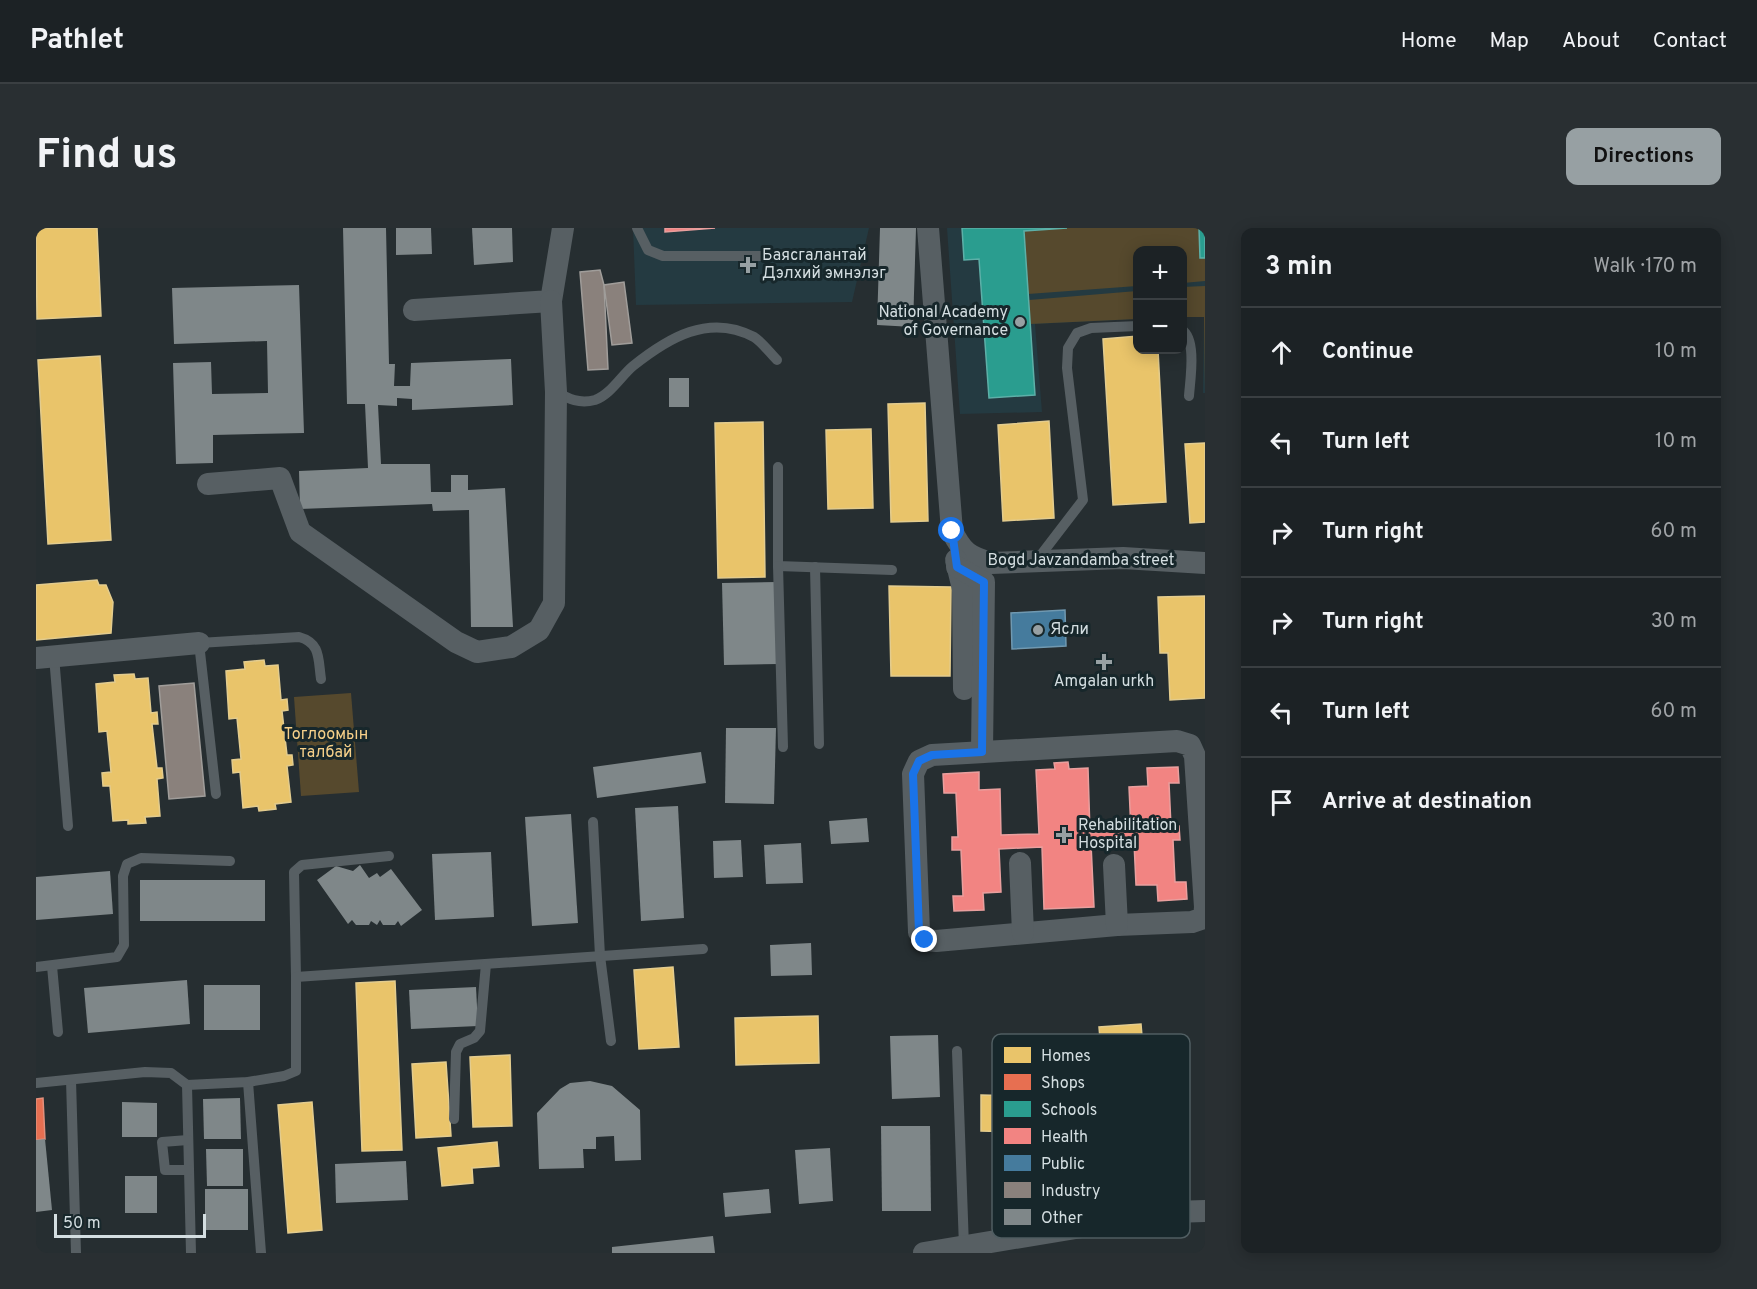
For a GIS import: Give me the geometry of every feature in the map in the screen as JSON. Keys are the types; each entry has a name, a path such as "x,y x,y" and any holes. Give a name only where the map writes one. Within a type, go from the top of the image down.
{"street":[{"path":"208,484 280,478 300,532 456,642 477,652 511,647 539,630 554,603 556,392 551,301 563,228"},
{"path":"928,228 952,531 963,589 964,689"},
{"path":"414,310 551,301"},
{"name":"Bogd Javzandamba street","path":"952,531 959,547 978,559 992,563 1123,558 1205,563"},
{"path":"957,567 984,582 982,752"},
{"path":"45,657 199,643"},
{"path":"1177,741 1190,745 1195,756 1204,918 1192,922 1117,925 936,941 925,940 919,932 913,774 919,761 932,755 982,752 1177,741"},
{"path":"1020,863 1023,933"},
{"path":"1114,865 1117,925"},
{"path":"1190,1211 1205,1211"},
{"path":"924,1253 1019,1238"}],"lane":[{"path":"637,228 648,250 663,256 792,256"},
{"path":"1037,560 1083,500 1067,368 1068,348 1077,333 1091,328 1133,326"},
{"path":"556,392 575,402 597,399 613,387 631,367 669,340 700,328 730,328 756,338 777,360"},
{"path":"1187,333 1191,345 1189,396"},
{"path":"778,467 783,747"},
{"path":"778,566 892,570"},
{"path":"815,567 819,744"},
{"path":"216,794 199,643 298,637 309,640 316,649 321,679"},
{"path":"45,657 69,826"},
{"path":"593,822 600,956 611,1041"},
{"path":"36,1083 145,1072 171,1073 187,1085 248,1083 284,1076 296,1071 294,872 302,865 389,856"},
{"path":"36,967 117,957 124,945 123,876 127,864 141,858 230,861"},
{"path":"296,977 703,949"},
{"path":"454,1119 456,1053 460,1044 474,1038 480,1031 486,964"},
{"path":"52,966 58,1032"},
{"path":"957,1051 964,1247"},
{"path":"71,1080 76,1253"},
{"path":"248,1083 261,1253"},
{"path":"187,1085 191,1253"},
{"path":"188,1140 162,1142 165,1170 189,1170"}],"shaded area":[{"name":"Баясгалантай Дэлхий эмнэлэг","path":"633,228 869,228 852,302 636,305"},
{"name":"National Academy of Governance","path":"947,228 1205,228 1205,393 1203,393 1204,317 1187,317 1187,246 1133,246 1133,319 1035,324 1042,412 960,414"}],"green space":[{"path":"1067,228 1199,228 1200,257 1205,258 1205,281 1187,283 1187,246 1133,246 1133,286 1028,294 1024,231"},
{"path":"1205,286 1205,390 1204,317 1187,317 1187,287"},
{"path":"1133,291 1133,319 1030,324 1029,300"},
{"name":"Тоглоомын талбай","path":"351,693 359,792 301,796 294,697"}],"building: Homes":[{"path":"36,228 97,228 101,316 37,319"},
{"path":"1133,336 1133,354 1158,354 1166,502 1113,505 1103,339"},
{"path":"100,356 111,540 48,544 38,360"},
{"path":"925,403 928,521 891,522 888,404"},
{"path":"1049,421 1054,518 1003,521 998,425"},
{"path":"763,422 765,577 718,578 715,423"},
{"path":"871,429 873,508 828,509 826,430"},
{"path":"1205,443 1205,522 1190,523 1185,444"},
{"path":"97,580 99,585 106,585 113,602 111,633 36,640 36,585"},
{"path":"889,586 951,587 950,676 891,676"},
{"path":"1205,596 1205,698 1170,700 1168,653 1160,653 1158,597"},
{"path":"264,660 265,666 278,665 281,700 287,699 288,710 282,711 287,755 292,755 293,765 287,766 291,802 275,804 276,809 259,811 258,806 243,808 240,772 233,773 232,760 241,759 237,718 229,719 226,671 245,669 244,662"},
{"path":"134,674 135,679 148,678 151,713 157,712 158,724 152,724 157,768 162,768 163,778 157,779 160,816 145,817 146,823 128,824 128,820 113,821 110,786 103,786 102,773 111,772 107,731 99,732 96,684 115,682 114,675"},
{"path":"673,967 679,1047 639,1049 634,970"},
{"path":"395,981 402,1150 362,1151 356,983"},
{"path":"818,1016 819,1063 736,1065 735,1018"},
{"path":"1141,1024 1142,1034 1100,1034 1099,1027"},
{"path":"510,1055 512,1126 473,1127 470,1057"},
{"path":"446,1062 451,1136 416,1138 412,1064"},
{"path":"981,1095 992,1095 992,1131 981,1131"},
{"path":"312,1102 322,1230 288,1233 278,1105"},
{"path":"497,1142 499,1166 472,1168 473,1183 442,1186 438,1148"}],"building: Shops":[{"path":"43,1098 45,1139 36,1140 36,1099"}],"building: Schools":[{"path":"962,228 1067,228 1024,231 1035,395 989,398 979,259 964,260"},
{"path":"1199,228 1205,228 1205,258 1200,258"}],"building: Health":[{"path":"665,228 715,228 665,232"},
{"path":"1068,762 1069,769 1088,768 1090,833 1131,831 1129,787 1148,786 1147,768 1178,767 1179,783 1169,783 1171,827 1179,826 1180,840 1173,840 1175,882 1186,882 1187,899 1158,901 1157,885 1136,885 1134,842 1091,844 1094,907 1044,909 1042,847 999,849 1001,892 983,893 984,910 954,911 953,896 963,896 961,850 952,850 952,837 958,837 956,793 944,793 943,774 979,772 979,790 1000,789 1001,835 1039,834 1036,770 1055,769 1054,763"}],"building: Public":[{"name":"Ясли","path":"1065,610 1066,646 1012,649 1011,613"}],"building: Industry":[{"path":"600,270 604,285 608,369 588,370 580,272"},
{"path":"624,282 632,343 612,345 604,285"},
{"path":"194,683 205,796 169,799 159,686"}],"building: Other":[{"path":"343,228 386,228 389,364 395,364 394,386 410,386 411,363 511,359 513,405 412,410 412,399 397,398 397,406 378,405 381,464 430,464 431,492 451,492 451,475 468,475 468,490 505,488 513,627 471,627 469,510 433,511 432,504 300,509 299,471 368,468 365,404 347,404"},
{"path":"396,228 431,228 432,254 396,255"},
{"path":"472,228 512,228 513,262 474,265"},
{"path":"880,228 916,228 913,327 877,325"},
{"path":"299,285 304,433 213,435 213,463 176,464 173,363 211,362 212,394 268,393 267,341 174,344 172,288"},
{"path":"669,378 689,378 689,407 669,407"},
{"path":"777,582 779,664 724,665 722,583"},
{"path":"726,728 776,728 774,804 725,803"},
{"path":"701,752 706,783 597,798 593,767"},
{"path":"678,806 684,918 641,921 635,808"},
{"path":"571,814 578,923 532,926 525,817"},
{"path":"867,818 869,842 831,844 829,821"},
{"path":"741,840 743,877 714,878 713,841"},
{"path":"801,843 803,883 766,884 764,845"},
{"path":"491,852 494,917 435,920 432,854"},
{"path":"360,865 369,878 377,873 380,877 391,869 422,910 401,926 398,921 395,925 383,925 380,920 377,925 371,921 369,925 356,925 352,920 348,924 317,880 336,866 353,871"},
{"path":"110,871 113,914 36,920 36,877"},
{"path":"140,880 265,880 265,921 140,921"},
{"path":"811,943 812,975 771,976 770,945"},
{"path":"187,980 190,1024 88,1033 84,988"},
{"path":"204,985 260,985 260,1030 204,1030"},
{"path":"476,987 478,1026 411,1029 409,990"},
{"path":"938,1035 940,1097 892,1099 890,1036"},
{"path":"590,1081 612,1086 640,1110 641,1160 615,1161 614,1136 596,1137 596,1149 583,1149 584,1168 539,1169 537,1113 560,1089 570,1083"},
{"path":"240,1098 241,1139 204,1139 203,1099"},
{"path":"122,1102 157,1103 157,1137 122,1137"},
{"path":"881,1126 930,1126 931,1211 882,1211"},
{"path":"45,1139 52,1210 36,1212 36,1140"},
{"path":"830,1148 833,1201 799,1204 795,1150"},
{"path":"206,1149 243,1149 243,1186 207,1186"},
{"path":"406,1161 408,1200 336,1203 335,1164"},
{"path":"125,1176 157,1176 157,1213 125,1213"},
{"path":"205,1189 248,1189 248,1230 205,1230"},
{"path":"769,1189 771,1213 725,1217 723,1193"},
{"path":"713,1236 715,1253 612,1253 612,1247"}],"place":[{"name":"Баясгалантай Дэлхий эмнэлэг","path":"748,265"},
{"name":"National Academy of Governance","path":"1020,322"},
{"name":"Ясли","path":"1038,630"},
{"name":"Amgalan urkh","path":"1104,662"},
{"name":"Rehabilitation Hospital","path":"1064,835"}],"route":[{"path":"925,940 919,932 913,774 919,761 932,755 982,752 984,582 957,567 952,531"}]}
